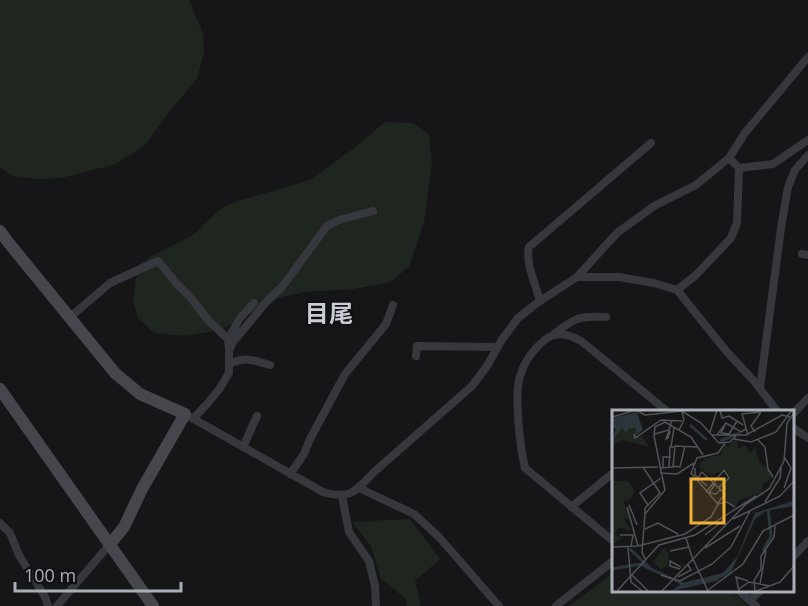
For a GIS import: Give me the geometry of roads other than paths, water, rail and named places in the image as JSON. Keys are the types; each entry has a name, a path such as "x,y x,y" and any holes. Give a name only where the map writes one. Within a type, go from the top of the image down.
{"street":[{"path":"0,231 115,373 140,394 189,416 322,492 342,496 358,488 472,386 518,318 577,277 617,233 654,206 696,184 729,158 746,133 808,57"},
{"path":"739,168 773,165 808,140"},
{"path":"540,301 529,261 529,247 651,143"},
{"path":"759,388 781,228 789,187 795,170 808,155"},
{"path":"677,290 696,275 730,238 737,223 739,168 729,158"},
{"path":"229,351 233,342 268,300 282,287 327,226 339,220 373,211"},
{"path":"69,318 110,283 158,261 208,320 228,339"},
{"path":"577,277 619,277 654,283 677,290 776,410"},
{"path":"57,606 124,527 142,489 189,416 208,403 220,388 229,373 228,339 240,318 254,303"},
{"path":"290,474 304,454 345,374 386,324 393,305"},
{"path":"606,317 584,316 570,322 543,341 524,365 519,376 517,401 525,468 612,541"},
{"path":"554,334 568,335 581,341 666,410"},
{"path":"416,356 417,346 498,347"},
{"path":"229,364 240,359 270,364"},
{"path":"0,389 153,606"},
{"path":"793,414 808,398"},
{"path":"243,447 257,416"},
{"path":"793,428 808,438"},
{"path":"571,507 612,474"},
{"path":"358,488 414,514 439,537 499,606"},
{"path":"342,496 349,532 369,561 375,586 376,606"},
{"path":"0,523 10,533 48,606"},
{"path":"793,557 808,541"},
{"path":"556,606 612,562"},
{"path":"739,591 753,603"}],"district":[{"name":"目尾","path":"329,312"}]}
